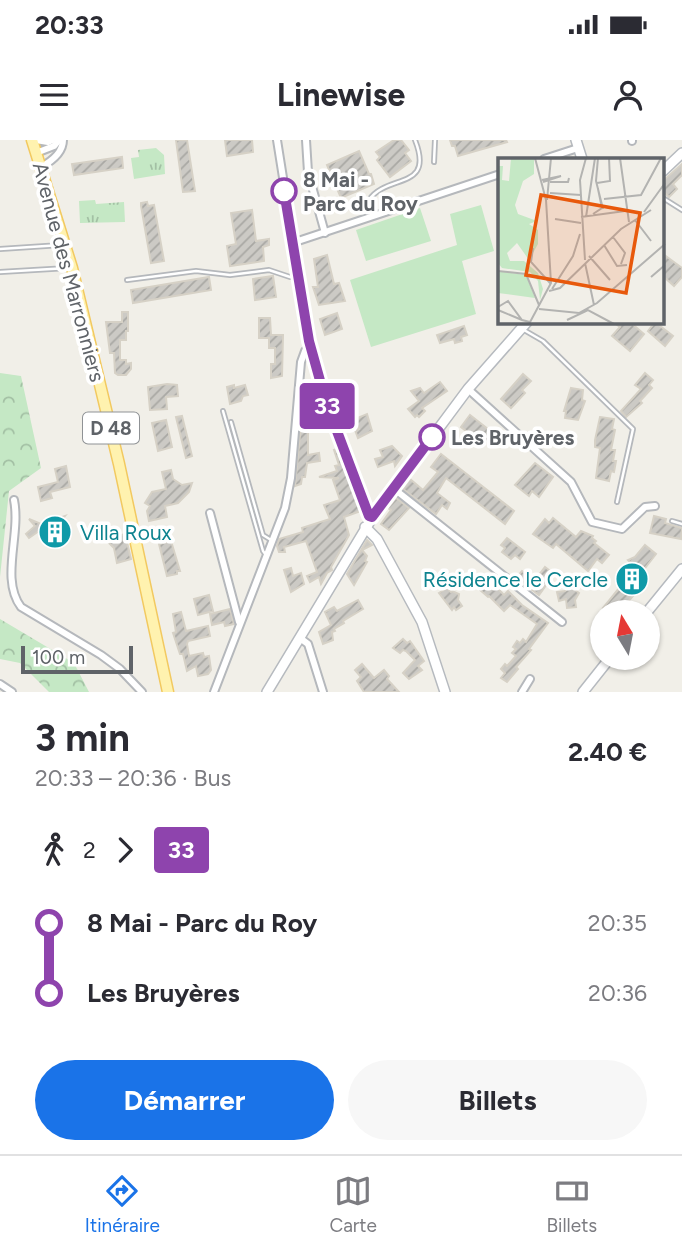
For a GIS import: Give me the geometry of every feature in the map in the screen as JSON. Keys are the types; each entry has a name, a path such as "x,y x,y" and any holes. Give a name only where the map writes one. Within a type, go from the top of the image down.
{"main road":[{"name":"Avenue des Marronniers","path":"34,140 72,268 119,464 168,692"},
{"path":"664,170 682,153"},
{"path":"267,692 372,517 468,389 524,325"},
{"path":"365,527 377,539 422,622 445,692"},
{"path":"657,600 682,569"},
{"path":"583,692 600,670"}],"street":[{"path":"34,140 52,140"},
{"path":"36,153 61,140"},
{"path":"41,167 55,158 60,151 61,140"},
{"path":"276,140 310,345 326,402 365,507 372,517"},
{"path":"306,140 308,172 325,233"},
{"path":"546,158 577,144"},
{"path":"292,243 498,175"},
{"path":"214,692 285,508 291,478 302,362 304,351 310,345"},
{"path":"468,389 571,482 592,523 622,529 645,507 655,506"},
{"path":"393,488 562,622"},
{"path":"13,500 16,514 6,582 12,599 101,655 120,669 142,692"},
{"path":"210,513 240,624"},
{"path":"300,638 308,644 323,692"},
{"path":"522,692 530,679"},
{"path":"0,684 12,692"}],"lane":[{"path":"370,206 369,200 379,190 409,179 415,173 421,157 415,140"},
{"path":"434,162 435,140"},
{"path":"664,199 682,210"},
{"path":"0,249 65,245"},
{"path":"0,272 72,268"},
{"path":"127,280 196,271 230,275 269,270 298,277"},
{"path":"524,325 633,429 617,502"},
{"path":"223,411 266,555"},
{"path":"232,422 264,535 272,540"},
{"path":"672,521 682,524"}],"green space":[{"path":"156,148 164,155 165,174 134,179 131,158 139,157 138,150"},
{"path":"95,200 96,204 124,202 125,222 80,223 79,201"},
{"path":"481,205 494,251 462,261 476,314 371,347 350,280 457,245 450,214"},
{"path":"420,208 431,241 366,261 356,230"},
{"path":"0,373 21,376 41,468 9,491 0,577"},
{"path":"0,619 74,663 89,692 49,692 20,663 0,659"}],"building":[{"path":"176,140 187,140 195,191 183,192"},
{"path":"225,140 252,140 253,152 227,156"},
{"path":"394,140 401,140 409,150 405,153 411,161 390,177 377,160 380,157 376,152"},
{"path":"450,140 506,140 507,142 458,156"},
{"path":"359,151 374,184 341,198 327,165"},
{"path":"122,157 123,168 74,175 72,164"},
{"path":"682,164 682,175 673,184 677,189 669,197 664,192 664,180"},
{"path":"147,202 148,206 154,205 164,261 151,263 141,206 141,203"},
{"path":"252,210 256,241 269,239 269,245 263,247 264,261 230,266 227,246 236,244 231,213"},
{"path":"327,255 334,284 339,283 345,301 319,305 313,287 318,287 314,259"},
{"path":"664,255 682,268 682,277 674,286 664,277"},
{"path":"273,276 276,297 255,300 253,279"},
{"path":"209,277 211,290 133,303 131,290"},
{"path":"122,312 128,312 128,331 126,340 120,340 120,360 126,360 126,364 131,363 131,369 126,375 118,375 115,373 114,353 110,353 106,322 122,322"},
{"path":"337,313 342,329 325,335 320,319"},
{"path":"259,318 270,318 271,335 283,335 282,376 271,378 271,364 275,364 275,348 269,348 269,338 259,338"},
{"path":"616,324 632,324 644,334 630,351 612,336 620,327"},
{"path":"653,324 658,324 673,336 665,346 648,331"},
{"path":"464,326 467,335 461,337 462,341 455,343 454,339 440,343 437,335"},
{"path":"645,373 653,380 649,385 652,388 640,401 642,403 626,417 621,411 641,389 635,385"},
{"path":"523,374 531,381 522,390 525,393 511,408 501,399"},
{"path":"440,382 447,391 422,408 425,411 415,417 408,409 419,401 411,391 420,388 424,393"},
{"path":"305,384 308,384 308,455 319,453 320,461 307,463 305,477 302,477 301,484 295,486"},
{"path":"177,385 178,396 166,397 167,409 150,410 148,387"},
{"path":"234,385 234,388 245,385 248,395 243,396 241,401 230,404 227,387"},
{"path":"571,388 583,390 582,400 585,401 578,420 565,418 564,411"},
{"path":"367,414 372,431 358,438 355,430 359,429 355,419"},
{"path":"470,415 493,433 484,445 461,427"},
{"path":"182,416 192,456 186,458 176,417"},
{"path":"600,417 614,419 611,450 615,450 613,461 616,461 609,481 596,478 600,448 595,447 595,440"},
{"path":"166,420 172,447 158,451 152,423"},
{"path":"392,446 402,456 395,466 394,461 378,467 375,459 383,457 380,450"},
{"path":"337,449 361,511 344,517 349,535 331,567 332,570 321,584 319,577 310,582 307,576 317,572 306,541 284,547 285,552 279,552 277,546 279,539 303,532 302,528 330,519 324,505 340,500 333,480 339,478 319,477 337,471 335,466 339,465 334,450"},
{"path":"441,454 514,511 505,524 446,478 437,493 450,503 447,509 442,505 436,514 403,489 410,479 423,490 438,472 431,467"},
{"path":"535,463 553,477 539,497 532,491 529,496 515,485"},
{"path":"66,466 70,487 50,492 52,498 41,501 38,487 58,482 55,469"},
{"path":"171,470 173,479 182,485 192,483 189,492 178,503 165,506 167,517 149,521 147,511 150,506 145,503 152,492 166,489 162,472"},
{"path":"396,498 409,508 389,530 381,524"},
{"name":"Villa Roux","path":"65,516 57,526 60,539 50,537 48,530 41,533 39,531 29,538 26,534 35,526 29,519 41,524"},
{"path":"654,516 666,519 665,523 682,528 681,539 650,533"},
{"path":"553,518 576,537 581,531 593,536 596,541 594,543 609,555 602,563 597,559 588,571 556,544 553,548 533,534 545,519 549,523"},
{"path":"125,534 131,559 117,563 114,548 108,542"},
{"path":"507,538 525,552 520,559 515,555 511,559 502,552 505,548 501,545"},
{"path":"367,540 372,545 362,550 367,556 367,562 354,585 347,574"},
{"path":"171,541 180,571 167,576 159,544"},
{"name":"Résidence le Cercle","path":"645,545 656,554 639,576 646,582 646,587 639,589 629,600 609,600 624,582 619,577 631,563 628,560 635,557"},
{"path":"545,567 554,574 539,595 519,580 518,576 522,571 535,580"},
{"path":"291,568 293,576 301,573 304,584 291,592 284,570"},
{"path":"490,580 504,595 508,591 522,605 548,623 507,682 501,678 505,673 501,669 516,656 512,653 516,649 513,647 517,641 520,643 523,639 526,642 537,624 510,605 504,611 480,590"},
{"path":"570,586 579,593 575,600 576,607 567,608 566,599 559,601 557,592 565,591"},
{"path":"447,588 459,594 458,600 462,606 456,610 454,607 452,610 439,593"},
{"path":"209,595 213,611 198,615 194,599"},
{"path":"358,600 363,609 343,621 344,623 332,632 333,640 323,644 319,632 331,625 325,612 334,607 337,611"},
{"path":"230,609 234,624 225,626 224,622 212,625 210,614"},
{"path":"181,612 186,631 208,626 210,636 188,641 187,644 189,656 203,653 204,657 209,656 211,670 208,674 198,676 196,666 187,671 183,654 180,654 173,633 176,632 173,614"},
{"path":"403,639 407,643 410,641 424,661 418,666 422,670 409,679 403,673 415,660 406,651 400,653 393,648"},
{"path":"362,664 374,678 384,670 389,676 387,679 399,692 364,692 357,681 361,677 355,670"}],"bus line":[{"name":"33","path":"284,191 305,327 326,402 369,516 372,517 432,437"}],"place":[{"name":"8 Mai - Parc du Roy","path":"284,191"},
{"name":"Les Bruyères","path":"432,437"},
{"name":"Villa Roux","path":"55,532"},
{"name":"Résidence le Cercle","path":"632,579"}]}
